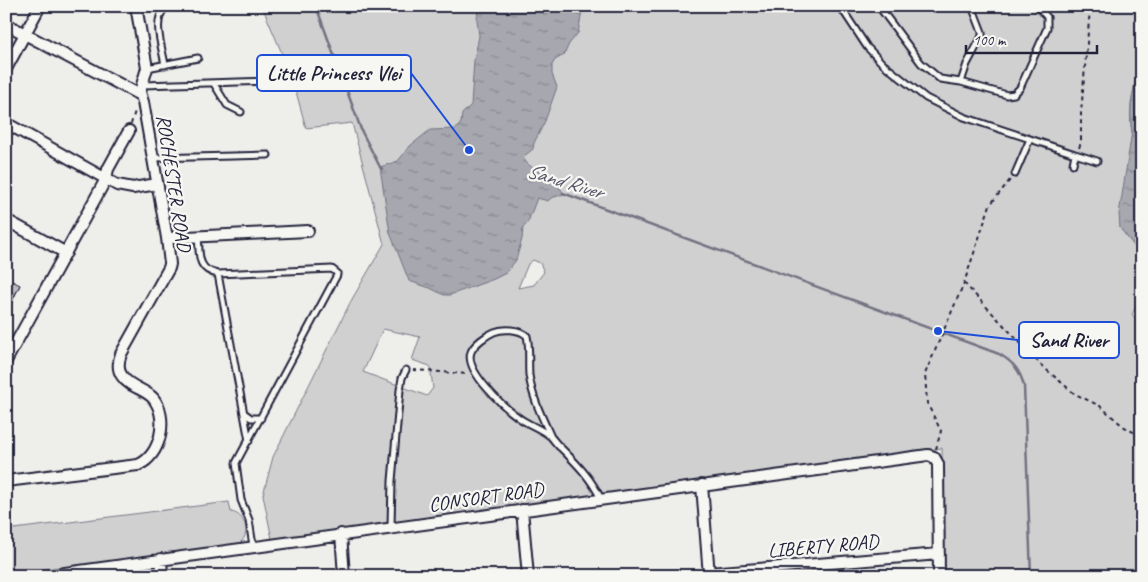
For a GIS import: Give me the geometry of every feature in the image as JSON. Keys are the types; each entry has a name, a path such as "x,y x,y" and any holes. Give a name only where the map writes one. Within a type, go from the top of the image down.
{"street":[{"path":"6,69 40,6"},
{"name":"ROCHESTER ROAD","path":"6,481 138,465 148,458 154,450 162,431 156,403 148,393 123,378 118,365 121,354 169,268 170,260 141,90 147,68 136,6"},
{"path":"6,24 141,90"},
{"path":"6,123 117,185 128,188 157,184"},
{"path":"6,360 106,179 108,169 129,130"},
{"path":"6,220 66,252"},
{"path":"167,238 308,231"},
{"name":"CONSORT ROAD","path":"43,576 924,455 934,457"},
{"path":"934,457 938,465 939,576"},
{"path":"702,485 709,574"},
{"path":"522,510 528,576"},
{"path":"341,534 344,576"},
{"name":"LIBERTY ROAD","path":"709,574 801,571 939,554"},
{"path":"161,559 162,576"}],"lane":[{"path":"165,64 158,23 161,12 167,6"},
{"path":"840,6 862,40 883,64 926,98 964,117 1097,161"},
{"path":"961,82 967,64 982,36 972,6"},
{"path":"880,8 920,63 940,79 961,82 1007,95 1017,92 1020,88 1048,23 1045,13 1037,6"},
{"path":"147,68 198,58"},
{"path":"141,90 270,81"},
{"path":"214,84 228,105 241,112"},
{"path":"1015,174 1030,139"},
{"path":"1073,164 1076,154"},
{"path":"153,158 268,155"},
{"path":"198,236 201,264 203,269 210,273 332,269 337,273 236,464 240,500 248,520 253,546"},
{"path":"218,274 249,441"},
{"path":"551,437 540,414 529,375 528,340 526,334 517,331 498,331 479,343 471,352 472,367 508,409 520,419 551,437 591,479 601,499"},
{"path":"391,528 392,481 400,390 402,378 406,370"},
{"path":"243,413 251,418 261,418"}],"path":[{"path":"1076,154 1081,142 1081,113 1090,9 1092,6"},
{"path":"129,130 137,106"},
{"path":"934,457 941,431 927,403 925,374 964,283 990,205 1015,174"},
{"path":"964,283 1042,366 1076,394 1100,406 1123,426 1142,437"},
{"path":"406,370 478,375"}],"shaded area":[{"path":"262,6 1142,6 1142,56 1132,96 1130,113 1132,132 1120,228 1139,252 1142,266 1142,296 1132,314 1137,321 1142,323 1142,576 943,576 942,448 272,539 263,495 273,457 351,301 384,244 352,123 306,128 292,77","holes":["533,260 540,263 544,272 534,285 518,288 528,264","383,329 420,337 412,360 430,366 433,388 427,396 363,372"]},
{"path":"229,502 231,512 240,517 245,526 245,536 238,544 6,576 6,530"}],"water":[{"path":"478,6 583,6 578,33 569,44 564,55 555,60 552,65 552,74 557,87 545,121 533,149 523,157 533,168 556,178 564,194 551,198 548,201 537,198 528,222 523,228 516,260 506,273 450,295 444,295 409,281 390,233 380,167 398,161 410,146 430,130 456,129 461,123 462,114 471,105 474,60 479,36"},
{"path":"1142,60 1142,266 1139,252 1120,228 1119,214 1132,132 1132,96"}],"building":[{"path":"12,281 20,285 12,300 6,297 6,283 10,285"}],"waterway":[{"path":"316,6 362,132 382,169"},
{"name":"Sand River","path":"563,193 999,354 1008,360 1018,371 1024,386 1031,576"}],"place":[{"name":"Little Princess Vlei","path":"469,150"},
{"name":"Sand River","path":"938,331"}]}
